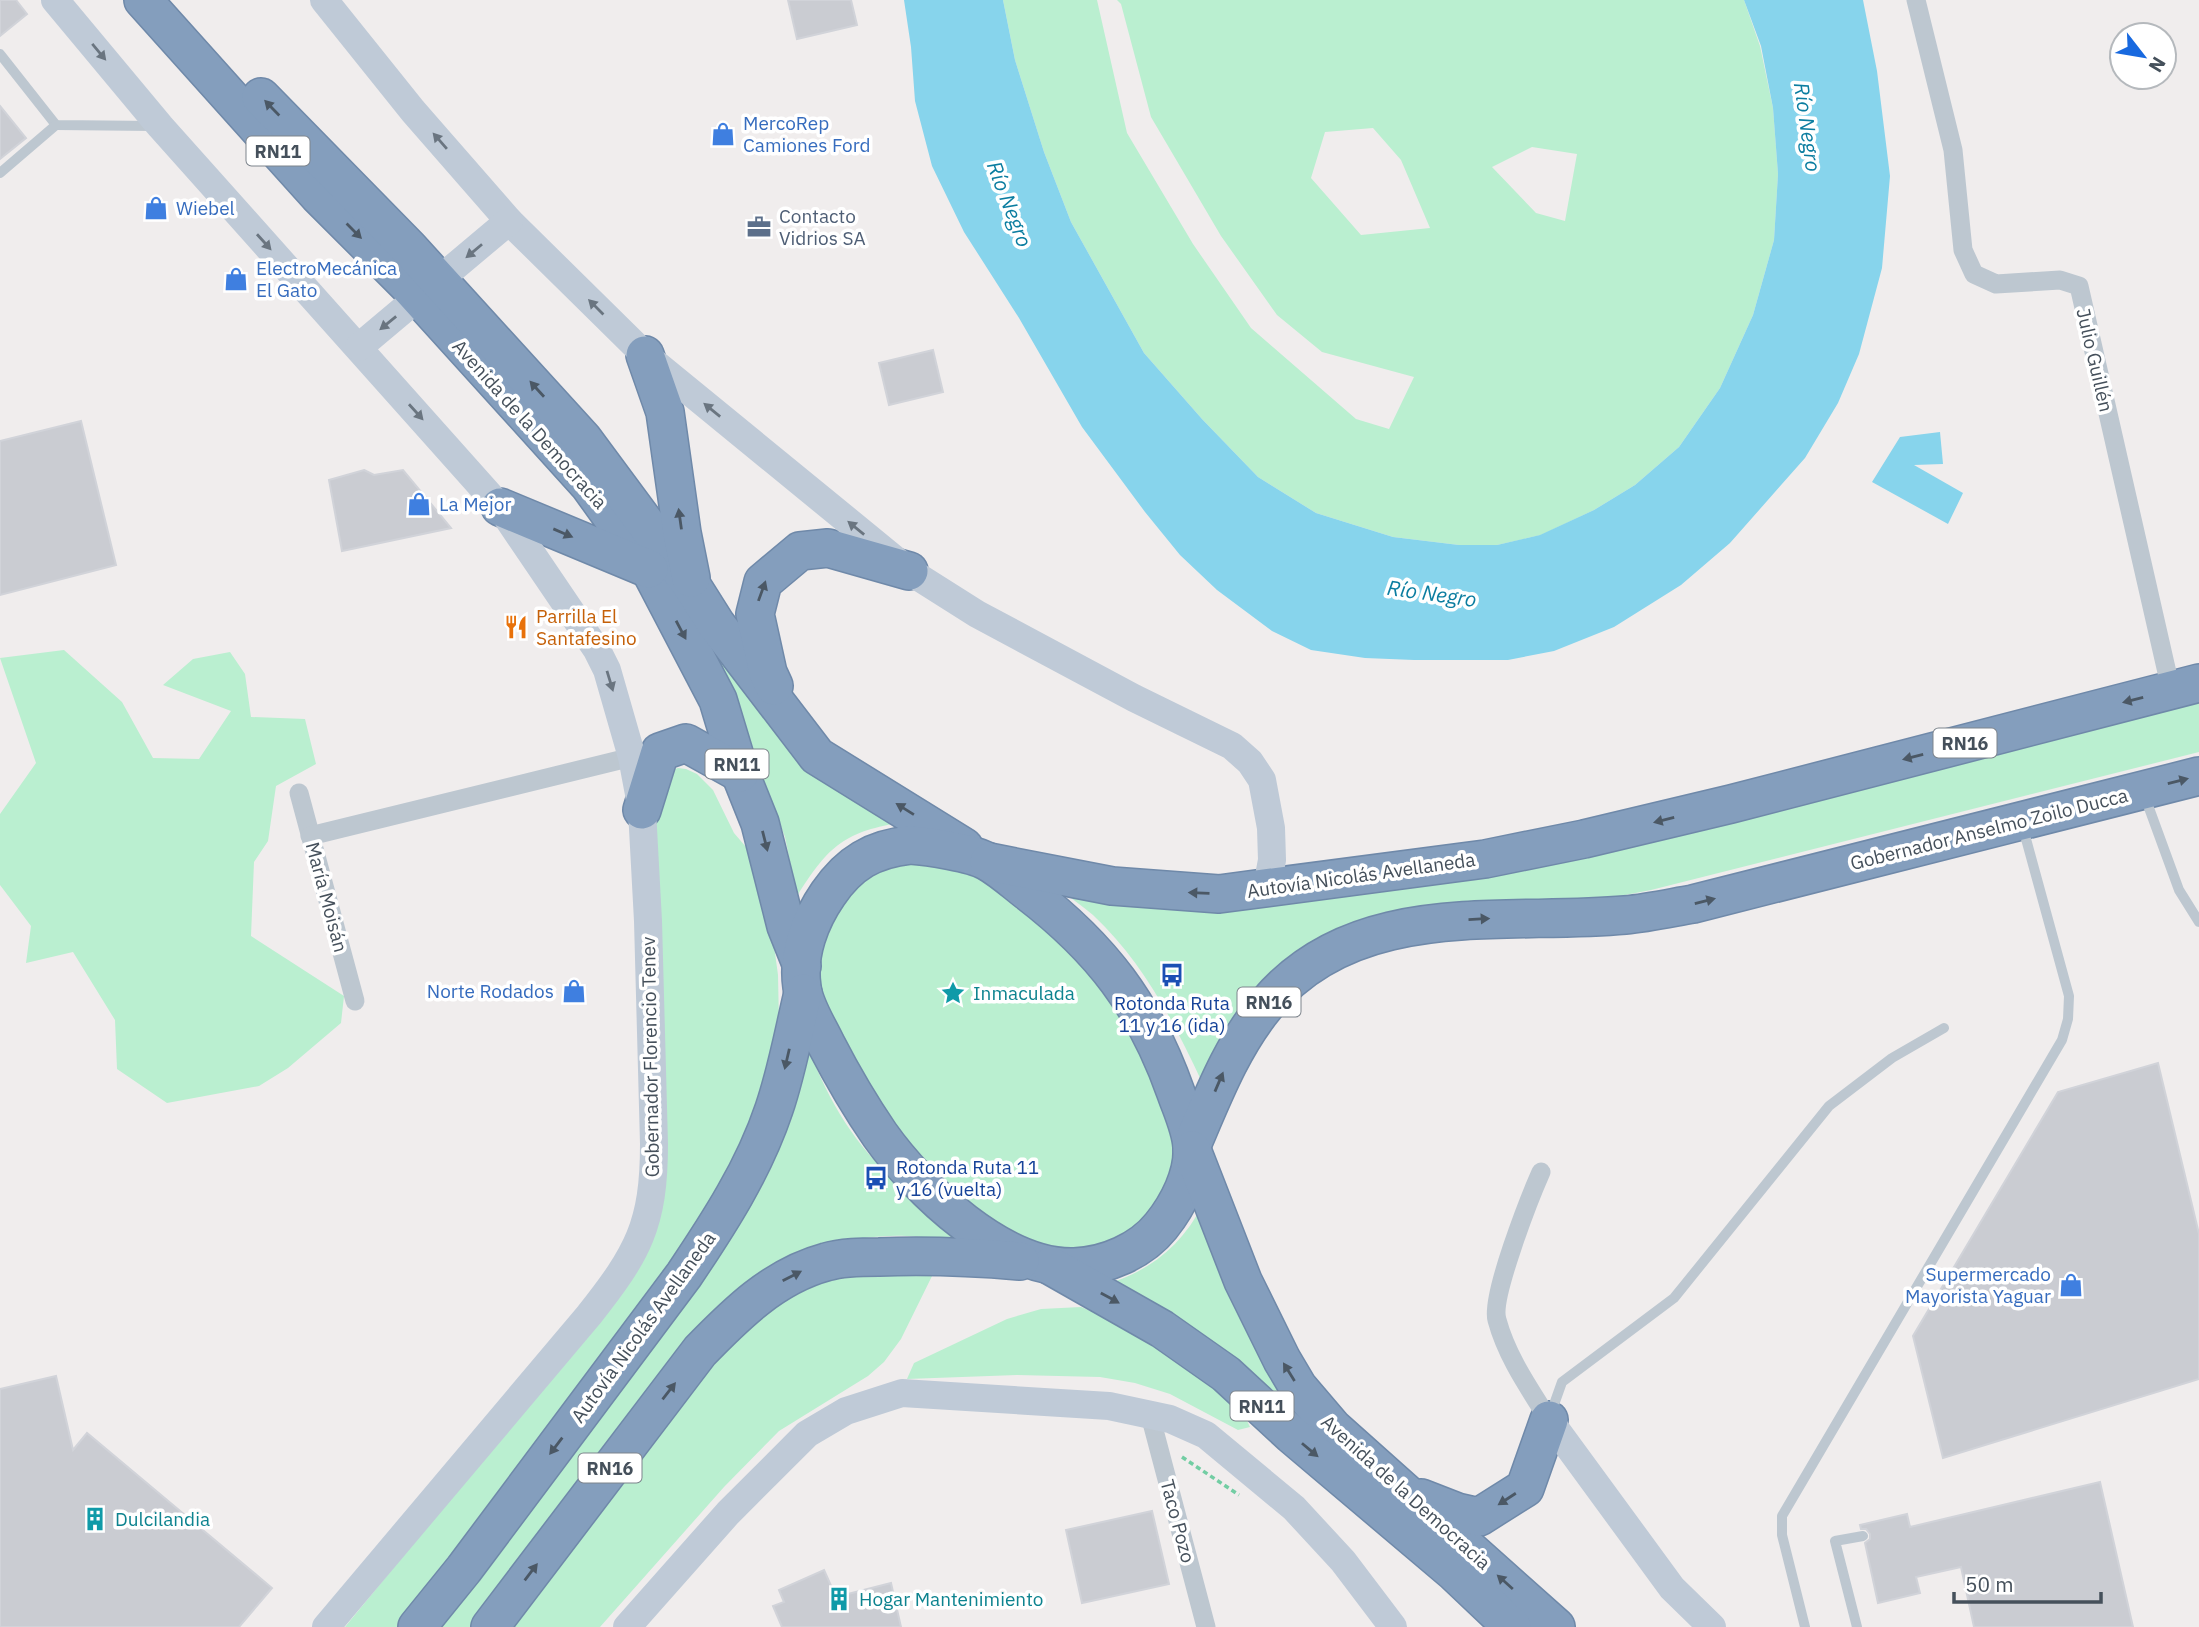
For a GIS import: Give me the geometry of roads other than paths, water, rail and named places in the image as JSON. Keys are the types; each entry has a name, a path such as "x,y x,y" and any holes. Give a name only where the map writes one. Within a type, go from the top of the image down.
{"highway":[{"name":"Avenida de la Democracia","path":"143,0 318,195 408,285 428,290 583,439 692,586 716,624 817,756 986,861"},
{"name":"Avenida de la Democracia","path":"178,0 236,71 410,248 428,290 589,485 650,570 718,700 740,773 760,823 786,926 803,980"},
{"path":"645,355 665,412 692,586"},
{"path":"500,507 650,570"},
{"path":"793,724 768,673 755,614 763,582 800,551 828,548 909,571"},
{"name":"Autovía Nicolás Avellaneda","path":"986,861 1112,886 1219,894 1485,859 1731,804 2185,687"},
{"path":"642,810 660,752 686,743 740,773"},
{"name":"Gobernador Anselmo Zoilo Ducca","path":"1192,1147 1227,1065 1266,1005 1288,981 1350,944 1411,926 1452,921 1613,916 1654,912 2199,776"},
{"name":"RN11","path":"910,845 925,846 986,861 1080,935 1119,982 1148,1029 1169,1071 1192,1147 1187,1176 1179,1199 1157,1232 1110,1261 1072,1267 1046,1264 1004,1248 940,1201 901,1162 874,1126 839,1068 803,980 805,944 821,905 841,877 861,859 883,849 910,845"},
{"name":"Autovía Nicolás Avellaneda","path":"417,1627 464,1569 707,1241 754,1158 774,1108 803,980"},
{"name":"Avenida de la Democracia","path":"1192,1147 1243,1281 1298,1387 1333,1428 1556,1627"},
{"name":"RN16","path":"490,1627 700,1351 736,1314 756,1298 798,1272 827,1261 942,1255 1046,1264"},
{"name":"Avenida de la Democracia","path":"1046,1264 1162,1329 1226,1374 1292,1435 1454,1572 1512,1627"},
{"path":"1404,1491 1457,1512 1479,1517 1525,1488 1549,1420"}],"street":[{"path":"55,0 160,126 500,507"},
{"path":"324,0 413,111 509,221 645,355 909,571 977,614 1134,698 1231,746 1250,762 1262,780 1271,828 1272,860 1266,887"},
{"name":"Julio Guillén","path":"1916,0 1953,150 1963,250 1974,274 1996,284 2060,280 2079,286 2185,687"},
{"path":"359,347 509,221"},
{"name":"Gobernador Florencio Tenev","path":"326,1627 589,1315 625,1266 645,1227 654,1178 648,922 642,810 632,757 607,670 597,650 500,507"},
{"path":"310,836 632,757"},
{"name":"María Moisán","path":"299,793 355,1001"},
{"path":"1541,1172 1523,1213 1495,1317 1514,1363 1549,1420 1672,1588 1712,1627"},
{"path":"627,1627 728,1513 793,1446 824,1422 846,1411 902,1394 1083,1403 1154,1427 1170,1419 1206,1436 1294,1508 1343,1560 1393,1627"},
{"name":"Taco Pozo","path":"1154,1427 1206,1627"}],"lane":[{"path":"0,54 56,125"},
{"path":"0,173 56,125 160,126"},
{"path":"2143,790 2179,890 2199,922"},
{"path":"1805,1627 1782,1535 1782,1516 2062,1040 2068,1019 2069,996 2021,822"},
{"path":"1549,1420 1562,1382 1674,1298 1829,1106 1892,1058 1944,1028"},
{"path":"1857,1627 1835,1541 1863,1536"}],"water":[{"name":"Río Negro","path":"904,0 1003,0 1015,60 1044,152 1071,222 1144,353 1258,477 1316,513 1393,537 1459,545 1497,545 1540,535 1594,510 1635,485 1679,447 1720,388 1753,315 1774,240 1778,174 1773,108 1761,46 1744,0 1863,0 1877,71 1890,176 1882,268 1859,354 1838,403 1805,458 1730,543 1681,585 1614,627 1554,651 1508,660 1365,658 1311,650 1272,631 1217,590 1180,555 1082,427 1019,318 964,232 932,166 915,101"},
{"path":"1940,432 1943,464 1914,465 1963,493 1948,524 1872,482 1900,437"}],"place":[{"name":"MercoRep Camiones Ford","path":"723,134"},
{"name":"Wiebel","path":"156,208"},
{"name":"Contacto Vidrios SA","path":"759,227"},
{"name":"ElectroMecánica El Gato","path":"236,279"},
{"name":"La Mejor","path":"419,504"},
{"name":"Parrilla El Santafesino","path":"516,627"},
{"name":"Rotonda Ruta 11 y 16 (ida)","path":"1172,975"},
{"name":"Norte Rodados","path":"574,991"},
{"name":"Inmaculada","path":"953,993"},
{"name":"Rotonda Ruta 11 y 16 (vuelta)","path":"876,1178"},
{"name":"Supermercado Mayorista Yaguar","path":"2071,1285"},
{"name":"Dulcilandia","path":"95,1519"},
{"name":"Hogar Mantenimiento","path":"839,1599"}]}
